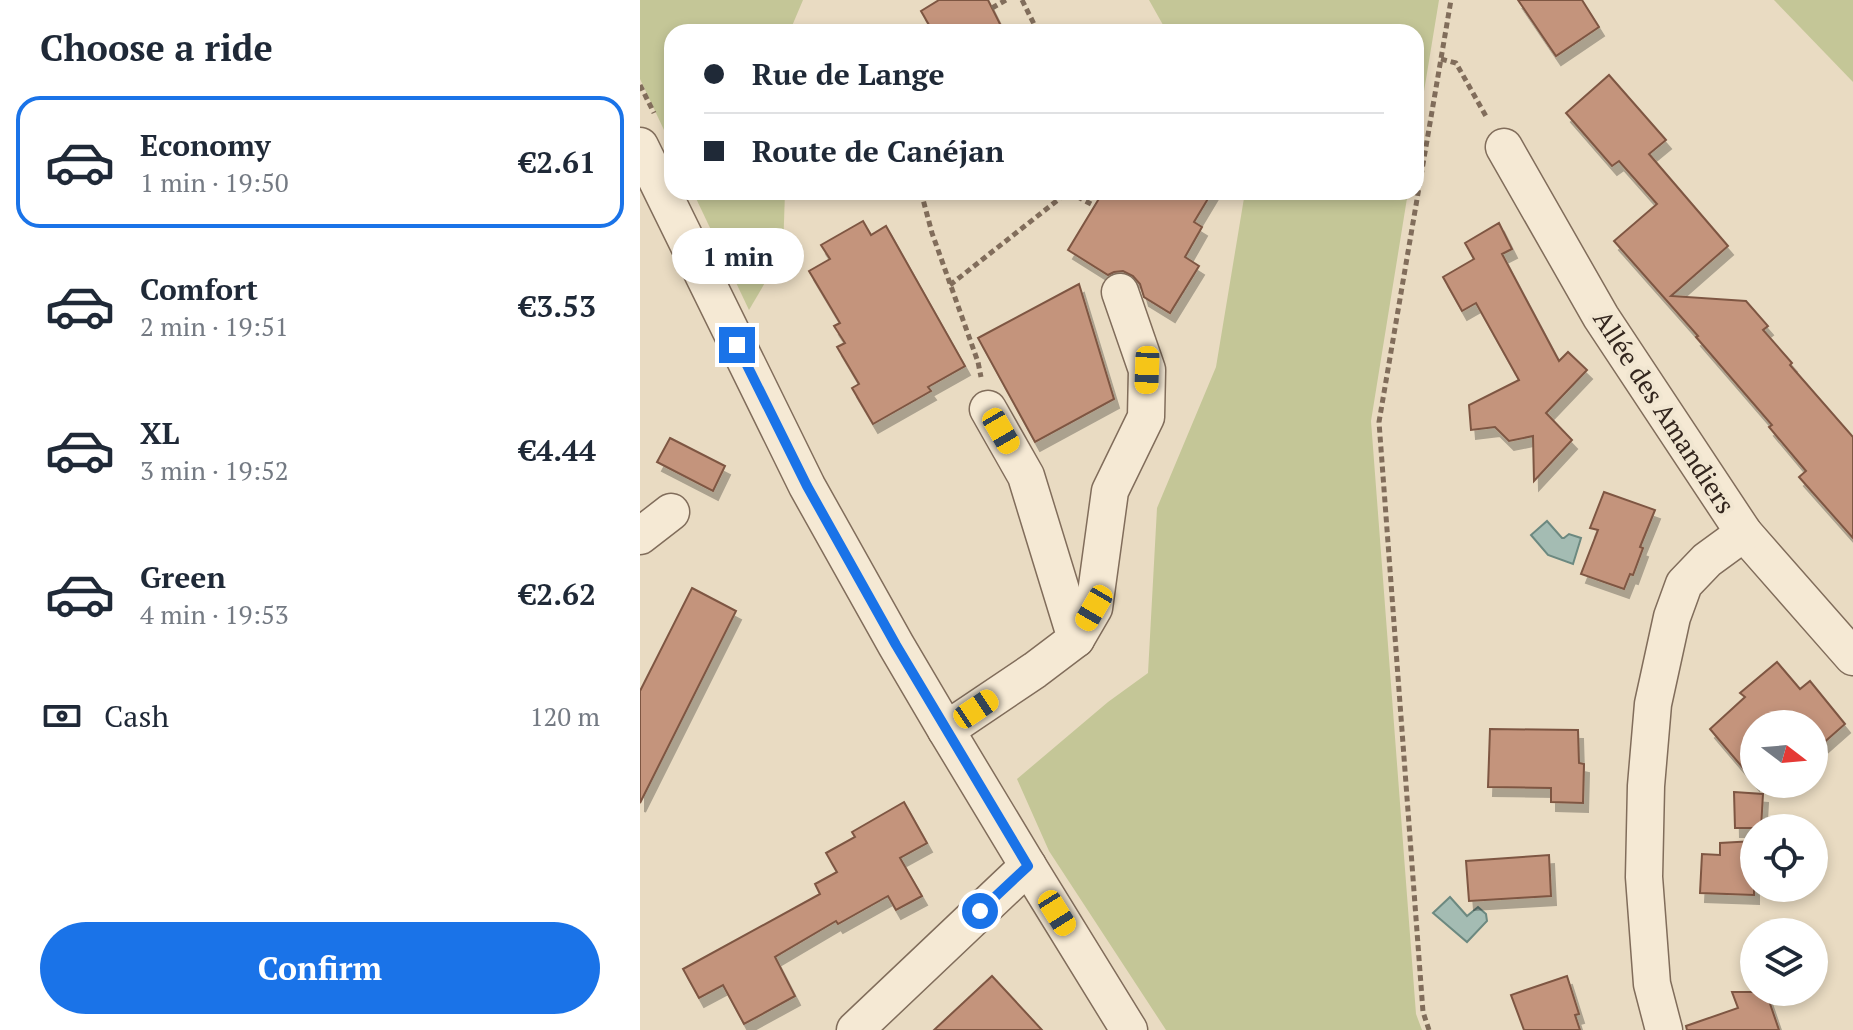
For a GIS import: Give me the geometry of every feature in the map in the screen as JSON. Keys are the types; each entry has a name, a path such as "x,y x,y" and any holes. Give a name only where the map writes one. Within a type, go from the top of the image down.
{"street":[{"path":"640,146 664,195"},
{"name":"Allée des Amandiers","path":"1504,147 1601,317 1744,533 1853,657"},
{"path":"667,200 807,486 946,730 1129,1030"},
{"path":"946,730 1076,639 1094,608 1110,491 1146,417 1147,370 1120,292"},
{"path":"988,409 1026,476 1076,639"},
{"path":"640,536 671,512"},
{"path":"1664,1030 1652,984 1644,877 1646,786 1653,704 1672,617 1684,584 1707,560 1744,533"},
{"path":"855,1030 1028,866"}],"path":[{"path":"992,8 1006,0"},
{"path":"1022,0 1034,24"},
{"path":"1424,159 1451,0"},
{"path":"1441,59 1456,63 1504,147"},
{"path":"924,200 932,233 978,362 988,409"},
{"path":"950,285 1057,200"},
{"path":"1083,200 1095,206"},
{"path":"1417,200 1379,422 1423,1012 1429,1030"}],"green space":[{"path":"640,0 803,0 793,24 664,24 664,130 640,79"},
{"path":"1149,0 1439,0 1424,91 1424,24 1162,24"},
{"path":"1774,0 1853,0 1853,82"},
{"path":"697,200 785,200 783,252 749,310"},
{"path":"1244,200 1407,200 1371,421 1416,1014 1422,1030 1166,1030 1049,851 1017,779 1108,702 1148,673 1157,508 1216,367"}],"shaded area":[{"path":"1547,521 1562,538 1569,534 1581,538 1573,564 1548,555 1531,535"},
{"path":"1450,897 1467,916 1478,907 1486,914 1487,921 1467,942 1433,913"}],"building":[{"path":"939,0 988,0 1000,24 928,24 921,11"},
{"path":"1518,0 1582,0 1599,27 1556,56"},
{"path":"1609,75 1666,140 1649,154 1728,246 1671,296 1746,301 1768,326 1763,330 1792,363 1790,365 1853,437 1853,538 1799,477 1806,471 1769,427 1772,425 1614,241 1657,204 1619,161 1612,166 1566,113"},
{"path":"1098,200 1207,200 1194,222 1202,227 1185,257 1199,266 1170,313 1144,297 1140,284 1133,276 1123,271 1108,275 1068,250"},
{"path":"863,221 871,235 886,226 965,366 928,387 931,391 873,424 852,388 859,384 837,347 845,343 834,326 840,323 809,271 830,259 821,245"},
{"path":"1499,223 1512,249 1502,254 1559,361 1568,352 1587,370 1546,413 1572,440 1534,481 1533,436 1509,441 1495,427 1471,430 1469,405 1519,380 1476,303 1462,311 1443,277 1474,259 1465,243"},
{"path":"1079,284 1114,399 1035,442 978,338"},
{"path":"670,438 725,466 713,491 657,462"},
{"path":"1604,492 1655,510 1633,575 1630,574 1624,589 1581,574 1598,530 1590,528"},
{"path":"692,588 736,611 640,803 640,691"},
{"path":"1777,662 1800,689 1810,681 1845,724 1828,739 1828,710 1740,710 1740,764 1710,729 1745,697 1740,693"},
{"path":"1490,729 1578,730 1579,763 1584,764 1583,803 1551,802 1551,788 1488,787"},
{"path":"1734,792 1740,792 1740,798 1763,798 1762,814 1740,814 1740,828 1735,828"},
{"path":"904,802 927,843 900,858 922,896 896,910 888,896 838,924 836,921 775,957 795,996 744,1024 723,985 699,998 683,969 820,894 815,884 837,872 826,853 855,837 852,832"},
{"path":"1740,842 1740,894 1700,893 1702,854 1720,855 1720,843"},
{"path":"1549,855 1551,896 1469,901 1466,861"},
{"path":"992,976 1042,1030 934,1030"},
{"path":"1567,976 1579,1014 1575,1015 1580,1030 1524,1030 1511,995"},
{"path":"1732,992 1740,992 1740,1006 1771,1006 1779,1030 1687,1030 1686,1026 1738,1008"}],"route":[{"path":"737,345 807,486 896,645 1028,866 980,911"}]}
